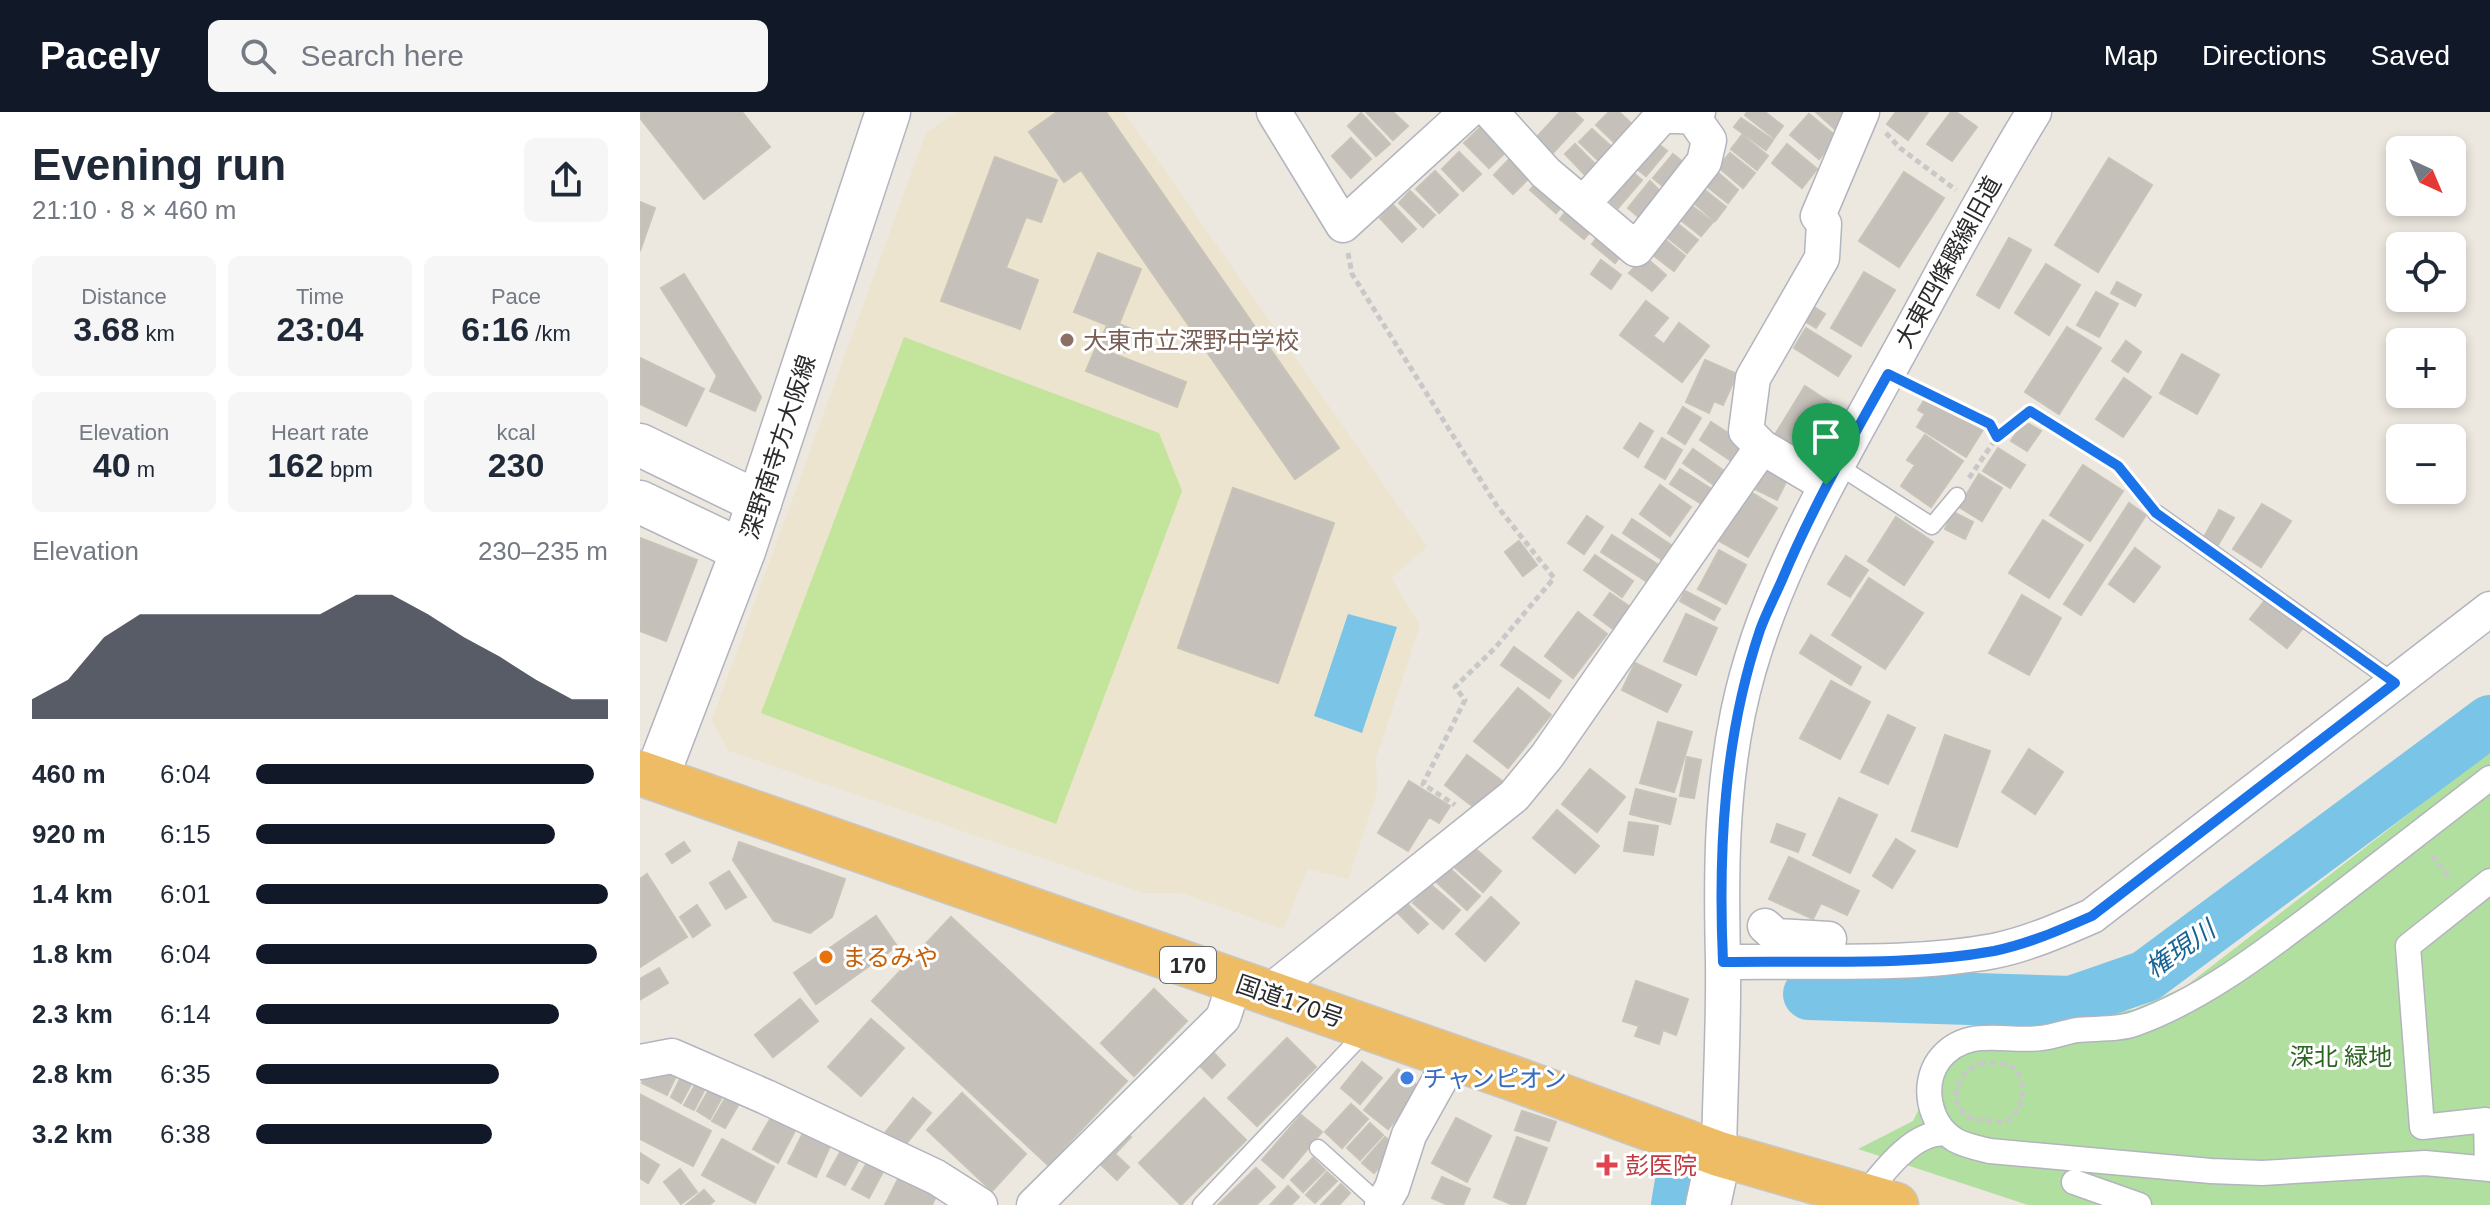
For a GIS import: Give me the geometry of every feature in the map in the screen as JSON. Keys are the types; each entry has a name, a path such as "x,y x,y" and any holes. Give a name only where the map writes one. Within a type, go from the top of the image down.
{"highway":[{"name":"国道170号","path":"648,775 1719,1154 1880,1200"}],"main road":[{"name":"深野南寺方大阪線","path":"648,775 743,551 888,112"},
{"path":"1708,1205 1719,1154"}],"street":[{"path":"1274,112 1343,225 1467,112"},
{"path":"1491,112 1546,173 1636,249 1704,162 1709,140 1696,115 1663,115 1583,204"},
{"name":"大東四條畷線旧道","path":"1719,1154 1723,962 1720,899 1724,800 1738,712 1760,629 1800,534 1983,195 2034,112"},
{"path":"1832,475 1762,447 1746,431 1753,378 1822,258 1824,224 1818,216 1872,121"},
{"path":"640,445 760,503"},
{"path":"1034,1205 1252,987 1514,796 1547,756 1762,447"},
{"path":"640,502 743,551"},
{"path":"1723,962 1915,960 1994,951 2035,940 2092,916 2490,609"},
{"path":"1947,1134 1932,1110 1929,1093 1931,1077 1939,1060 1955,1045 1979,1036 2039,1039 2076,1030 2134,1025 2191,998 2271,947 2490,778"},
{"path":"1880,1200 1898,1155 1937,1133 1947,1134 1970,1147 1990,1151 2211,1171 2262,1173 2425,1163 2488,1168 2486,1120 2422,1127 2408,946 2490,881"},
{"path":"1765,926 1776,936 1946,944 1945,956"},
{"path":"640,1062 672,1056 936,1177 980,1205"},
{"path":"1392,1201 1409,1135 1452,1058"},
{"path":"2074,1182 2139,1205"}],"lane":[{"path":"1832,475 1932,526 1957,496"},
{"path":"2156,513 2395,683"},
{"path":"1201,1205 1368,1028"},
{"path":"1318,1148 1392,1201"}],"path":[{"path":"1872,121 1900,148 1959,192"},
{"path":"1343,225 1352,274 1497,506 1554,578 1495,648 1455,687 1465,700 1423,784 1481,822"},
{"path":"1888,374 1990,424 1997,437"},
{"path":"1957,496 1997,437 2030,411 2118,466 2156,513"},
{"path":"2416,835 2467,899"},
{"path":"1980,1063 2009,1065 2017,1073 2023,1094 2021,1105 2010,1120 2002,1123 1973,1119 1960,1107 1957,1083 1963,1073 1980,1063"}],"shaded area":[{"name":"大東市立深野中学校","path":"956,112 1124,112 1427,547 1391,578 1420,625 1376,758 1377,792 1348,879 1307,869 1283,929 1182,893 1144,893 729,751 712,720 926,133"}],"green space":[{"path":"904,337 1159,433 1182,491 1056,824 761,713"},
{"name":"深北 緑地","path":"2490,751 2490,1205 2028,1205 1858,1149 1913,1121 1919,1109 1924,1064 1948,1039 1978,1024 2053,1024 2135,1009 2186,986"}],"water":[{"path":"1348,614 1397,627 1362,733 1314,716"}],"building":[{"path":"640,112 742,112 770,147 704,199 640,118"},
{"path":"1057,112 1106,112 1339,448 1295,479 1081,170 1064,182 1029,132"},
{"path":"1366,112 1393,112 1408,126 1393,140"},
{"path":"1560,112 1574,112 1583,120 1552,154 1535,139"},
{"path":"1609,112 1619,112 1634,126 1616,144 1596,125"},
{"path":"1747,112 1765,112 1783,126 1774,138 1745,115"},
{"path":"1816,112 1852,112 1836,130"},
{"path":"1896,112 1928,112 1908,140 1887,124"},
{"path":"1951,112 1956,112 1977,127 1952,161 1927,144"},
{"path":"1361,113 1390,144 1376,156 1348,126"},
{"path":"1809,114 1837,137 1819,159 1790,135"},
{"path":"1741,118 1773,140 1766,150 1734,127"},
{"path":"1485,123 1510,148 1489,168 1464,143"},
{"path":"1592,129 1614,149 1601,163 1579,142"},
{"path":"1742,135 1768,156 1757,170 1731,149"},
{"path":"1351,138 1371,159 1351,178 1332,156"},
{"path":"1652,139 1667,151 1646,176 1632,165"},
{"path":"1575,144 1597,166 1587,177 1565,154"},
{"path":"1787,144 1817,169 1802,188 1772,163"},
{"path":"1459,152 1481,174 1463,191 1442,169"},
{"path":"1730,153 1755,173 1743,188 1718,167"},
{"path":"1514,154 1534,173 1513,194 1494,175"},
{"path":"1673,154 1684,163 1664,187 1653,178"},
{"path":"995,157 1057,180 1041,222 1026,217 1006,268 1038,280 1020,329 941,301"},
{"path":"2109,158 2152,185 2098,272 2055,245"},
{"path":"1630,170 1642,180 1618,208 1606,198"},
{"path":"1715,170 1738,190 1728,203 1704,184"},
{"path":"1435,171 1458,195 1439,213 1416,189"},
{"path":"1904,172 1944,198 1899,267 1859,241"},
{"path":"1541,179 1566,202 1556,213 1530,190"},
{"path":"1650,181 1661,192 1640,218 1628,208"},
{"path":"1701,187 1726,207 1715,221 1690,200"},
{"path":"1410,191 1435,215 1423,227 1399,203"},
{"path":"640,202 655,208 640,251"},
{"path":"1688,203 1713,222 1701,236 1677,217"},
{"path":"1393,205 1416,229 1402,242 1380,218"},
{"path":"1570,206 1595,226 1584,239 1560,219"},
{"path":"1673,220 1698,240 1687,253 1662,233"},
{"path":"1602,231 1625,250 1615,263 1592,244"},
{"path":"1662,237 1685,256 1674,271 1649,252"},
{"path":"2009,238 2031,250 1999,308 1977,295"},
{"path":"1098,253 1141,269 1119,324 1134,330 1125,352 1100,342 1107,325 1074,312"},
{"path":"1644,256 1666,275 1652,291 1629,273"},
{"path":"1601,260 1621,275 1611,289 1591,274"},
{"path":"2046,264 2080,285 2049,335 2015,313"},
{"path":"1864,272 1895,290 1861,346 1831,328"},
{"path":"684,274 761,397 755,411 710,391 717,376 661,288"},
{"path":"2117,282 2141,295 2135,306 2111,293"},
{"path":"2096,292 2118,304 2099,337 2077,325"},
{"path":"1646,301 1668,318 1653,336 1664,344 1679,323 1709,346 1682,382 1620,335"},
{"path":"1811,305 1825,314 1816,328 1803,320"},
{"path":"2067,327 2101,348 2059,414 2025,392"},
{"path":"1806,328 1851,356 1838,376 1794,348"},
{"path":"2126,341 2141,352 2128,372 2112,361"},
{"path":"1096,347 1186,382 1177,407 1086,371"},
{"path":"2182,354 2219,375 2197,414 2160,393"},
{"path":"640,358 704,389 686,426 640,404"},
{"path":"1705,360 1737,374 1723,405 1714,401 1709,413 1686,402"},
{"path":"2124,378 2151,397 2123,437 2096,419"},
{"path":"1805,386 1831,403 1799,454 1773,438"},
{"path":"1929,393 1984,428 1966,457 1917,427 1925,414 1918,410"},
{"path":"1683,407 1701,418 1685,444 1668,433"},
{"path":"2024,421 2041,431 2027,451 2011,441"},
{"path":"1711,422 1745,444 1733,462 1700,440"},
{"path":"1640,423 1653,431 1638,457 1624,448"},
{"path":"1925,435 1963,461 1931,507 1901,486 1915,465 1907,460"},
{"path":"1662,438 1682,450 1665,479 1645,467"},
{"path":"1998,448 2025,465 2010,488 1983,471"},
{"path":"1693,449 1727,473 1717,487 1683,463"},
{"path":"1767,460 1791,472 1777,500 1753,488"},
{"path":"2083,465 2123,491 2090,541 2050,515"},
{"path":"1680,469 1713,490 1703,505 1670,484"},
{"path":"1979,474 2002,488 1982,521 1959,507"},
{"path":"1660,485 1691,507 1670,536 1640,514"},
{"path":"1233,488 1334,523 1278,683 1178,648"},
{"path":"1749,491 1777,508 1748,557 1719,541"},
{"path":"2129,503 2146,515 2081,615 2064,604"},
{"path":"2262,504 2291,521 2261,567 2233,549"},
{"path":"2219,510 2234,518 2218,545 2204,537"},
{"path":"1953,512 1973,522 1965,539 1945,529"},
{"path":"1587,516 1603,527 1584,554 1568,543"},
{"path":"1896,517 1933,542 1904,585 1868,561"},
{"path":"1632,519 1671,545 1661,559 1623,533"},
{"path":"2043,520 2083,545 2049,598 2009,573"},
{"path":"1612,535 1657,564 1646,581 1601,552"},
{"path":"640,538 697,560 666,641 640,631"},
{"path":"1519,541 1537,565 1523,576 1505,552"},
{"path":"2135,548 2160,567 2134,602 2109,584"},
{"path":"1719,550 1746,565 1726,604 1698,589"},
{"path":"1595,555 1633,581 1622,597 1584,570"},
{"path":"1846,556 1868,570 1850,597 1828,584"},
{"path":"1869,578 1923,613 1885,669 1832,635"},
{"path":"1685,591 1720,609 1714,620 1680,601"},
{"path":"1610,593 1636,611 1620,634 1594,615"},
{"path":"2022,595 2061,618 2029,675 1989,653"},
{"path":"2266,599 2303,628 2287,648 2250,619"},
{"path":"1578,612 1607,634 1573,678 1545,656"},
{"path":"1686,614 1717,628 1696,675 1664,661"},
{"path":"1811,635 1861,667 1851,685 1800,653"},
{"path":"1514,647 1561,681 1549,698 1501,665"},
{"path":"1635,663 1681,685 1667,712 1622,690"},
{"path":"1831,681 1870,702 1840,759 1800,738"},
{"path":"1518,688 1551,715 1508,768 1474,741"},
{"path":"1888,715 1915,728 1888,784 1861,772"},
{"path":"1658,722 1692,732 1674,792 1640,783"},
{"path":"1945,735 1990,751 1957,847 1912,831"},
{"path":"2029,749 2063,772 2035,814 2002,792"},
{"path":"1467,755 1502,781 1479,811 1445,785"},
{"path":"1687,757 1701,760 1694,798 1680,796"},
{"path":"1590,769 1625,797 1597,832 1562,804"},
{"path":"1409,781 1450,806 1439,823 1429,817 1408,851 1378,833"},
{"path":"1636,789 1676,799 1670,824 1630,814"},
{"path":"1839,798 1877,815 1850,873 1813,855"},
{"path":"1557,810 1599,846 1575,873 1533,838"},
{"path":"1629,822 1658,826 1653,855 1624,851"},
{"path":"1777,824 1805,834 1798,852 1771,842"},
{"path":"1896,839 1915,851 1892,888 1873,876"},
{"path":"684,842 690,851 672,863 666,854"},
{"path":"739,842 845,879 832,917 810,933 774,921 733,860"},
{"path":"1471,845 1501,871 1483,892 1453,866"},
{"path":"1789,857 1859,891 1847,915 1821,903 1813,919 1769,899"},
{"path":"1445,864 1480,896 1467,910 1432,878"},
{"path":"729,871 746,897 726,909 710,883"},
{"path":"647,874 687,937 640,967 640,879"},
{"path":"1430,884 1460,910 1443,929 1413,903"},
{"path":"1400,897 1428,924 1418,933 1391,906"},
{"path":"1491,897 1519,923 1485,961 1456,934"},
{"path":"697,905 710,925 693,937 680,917"},
{"path":"876,916 897,946 816,1004 794,973"},
{"path":"951,917 1127,1081 1048,1165 872,1001"},
{"path":"659,968 668,983 641,999 640,979"},
{"path":"1636,981 1688,999 1676,1035 1663,1030 1659,1044 1635,1036 1639,1026 1623,1021"},
{"path":"1154,989 1187,1021 1134,1076 1101,1043"},
{"path":"800,999 818,1021 773,1057 755,1035"},
{"path":"871,1019 904,1048 861,1096 828,1067"},
{"path":"1287,1038 1316,1067 1257,1126 1228,1098"},
{"path":"1213,1052 1225,1065 1212,1078 1199,1065"},
{"path":"651,1062 677,1074 667,1095 642,1083"},
{"path":"1362,1062 1382,1078 1360,1104 1341,1088"},
{"path":"685,1069 696,1075 681,1103 671,1097"},
{"path":"1398,1069 1422,1089 1388,1129 1364,1110"},
{"path":"700,1076 709,1081 694,1110 684,1105"},
{"path":"714,1081 727,1088 710,1119 697,1111"},
{"path":"730,1090 743,1097 725,1128 712,1121"},
{"path":"962,1093 1026,1154 992,1191 927,1130"},
{"path":"641,1095 711,1131 693,1166 640,1139"},
{"path":"913,1098 931,1113 902,1149 884,1134"},
{"path":"1204,1098 1246,1140 1181,1205 1139,1163"},
{"path":"1351,1104 1368,1119 1342,1148 1325,1132"},
{"path":"1522,1111 1556,1122 1549,1141 1515,1130"},
{"path":"773,1114 797,1127 778,1163 753,1149"},
{"path":"1301,1115 1322,1132 1283,1178 1262,1160"},
{"path":"1456,1118 1491,1136 1467,1182 1432,1163"},
{"path":"1370,1123 1383,1135 1360,1160 1347,1148"},
{"path":"1122,1128 1131,1137 1115,1154 1129,1167 1117,1180 1094,1158"},
{"path":"805,1129 832,1142 816,1177 788,1163"},
{"path":"1385,1137 1397,1147 1374,1173 1362,1163"},
{"path":"1517,1137 1547,1148 1525,1205 1513,1205 1494,1197"},
{"path":"722,1139 774,1167 755,1203 702,1175"},
{"path":"844,1145 862,1154 845,1185 827,1176"},
{"path":"640,1153 659,1165 648,1183 640,1178"},
{"path":"1313,1158 1325,1170 1303,1192 1291,1180"},
{"path":"869,1159 885,1168 869,1198 852,1189"},
{"path":"1256,1168 1275,1187 1256,1205 1218,1205"},
{"path":"680,1169 697,1192 681,1204 664,1182"},
{"path":"1327,1172 1337,1181 1315,1203 1306,1195"},
{"path":"901,1173 938,1192 932,1205 885,1205"},
{"path":"1442,1177 1470,1189 1463,1205 1448,1205 1432,1198"},
{"path":"1341,1184 1350,1193 1339,1205 1321,1205"},
{"path":"1288,1186 1299,1197 1291,1205 1270,1205"},
{"path":"704,1190 714,1201 709,1205 686,1205"}],"waterway":[{"name":"権現川","path":"1809,994 2071,1002 2146,976 2490,721"},
{"name":"権現川","path":"1677,1205 1681,1181"}],"place":[{"name":"大東市立深野中学校","path":"1067,340"},
{"name":"まるみや","path":"826,957"},
{"name":"チャンピオン","path":"1407,1078"},
{"name":"彭医院","path":"1607,1165"}],"route":[{"path":"1888,374 1990,424 1997,437 2030,411 2118,466 2156,513 2395,683 2092,916 2035,940 1994,951 1915,960 1723,962 1720,899 1724,800 1738,712 1760,629 1800,534 1826,485 1888,374"}]}
